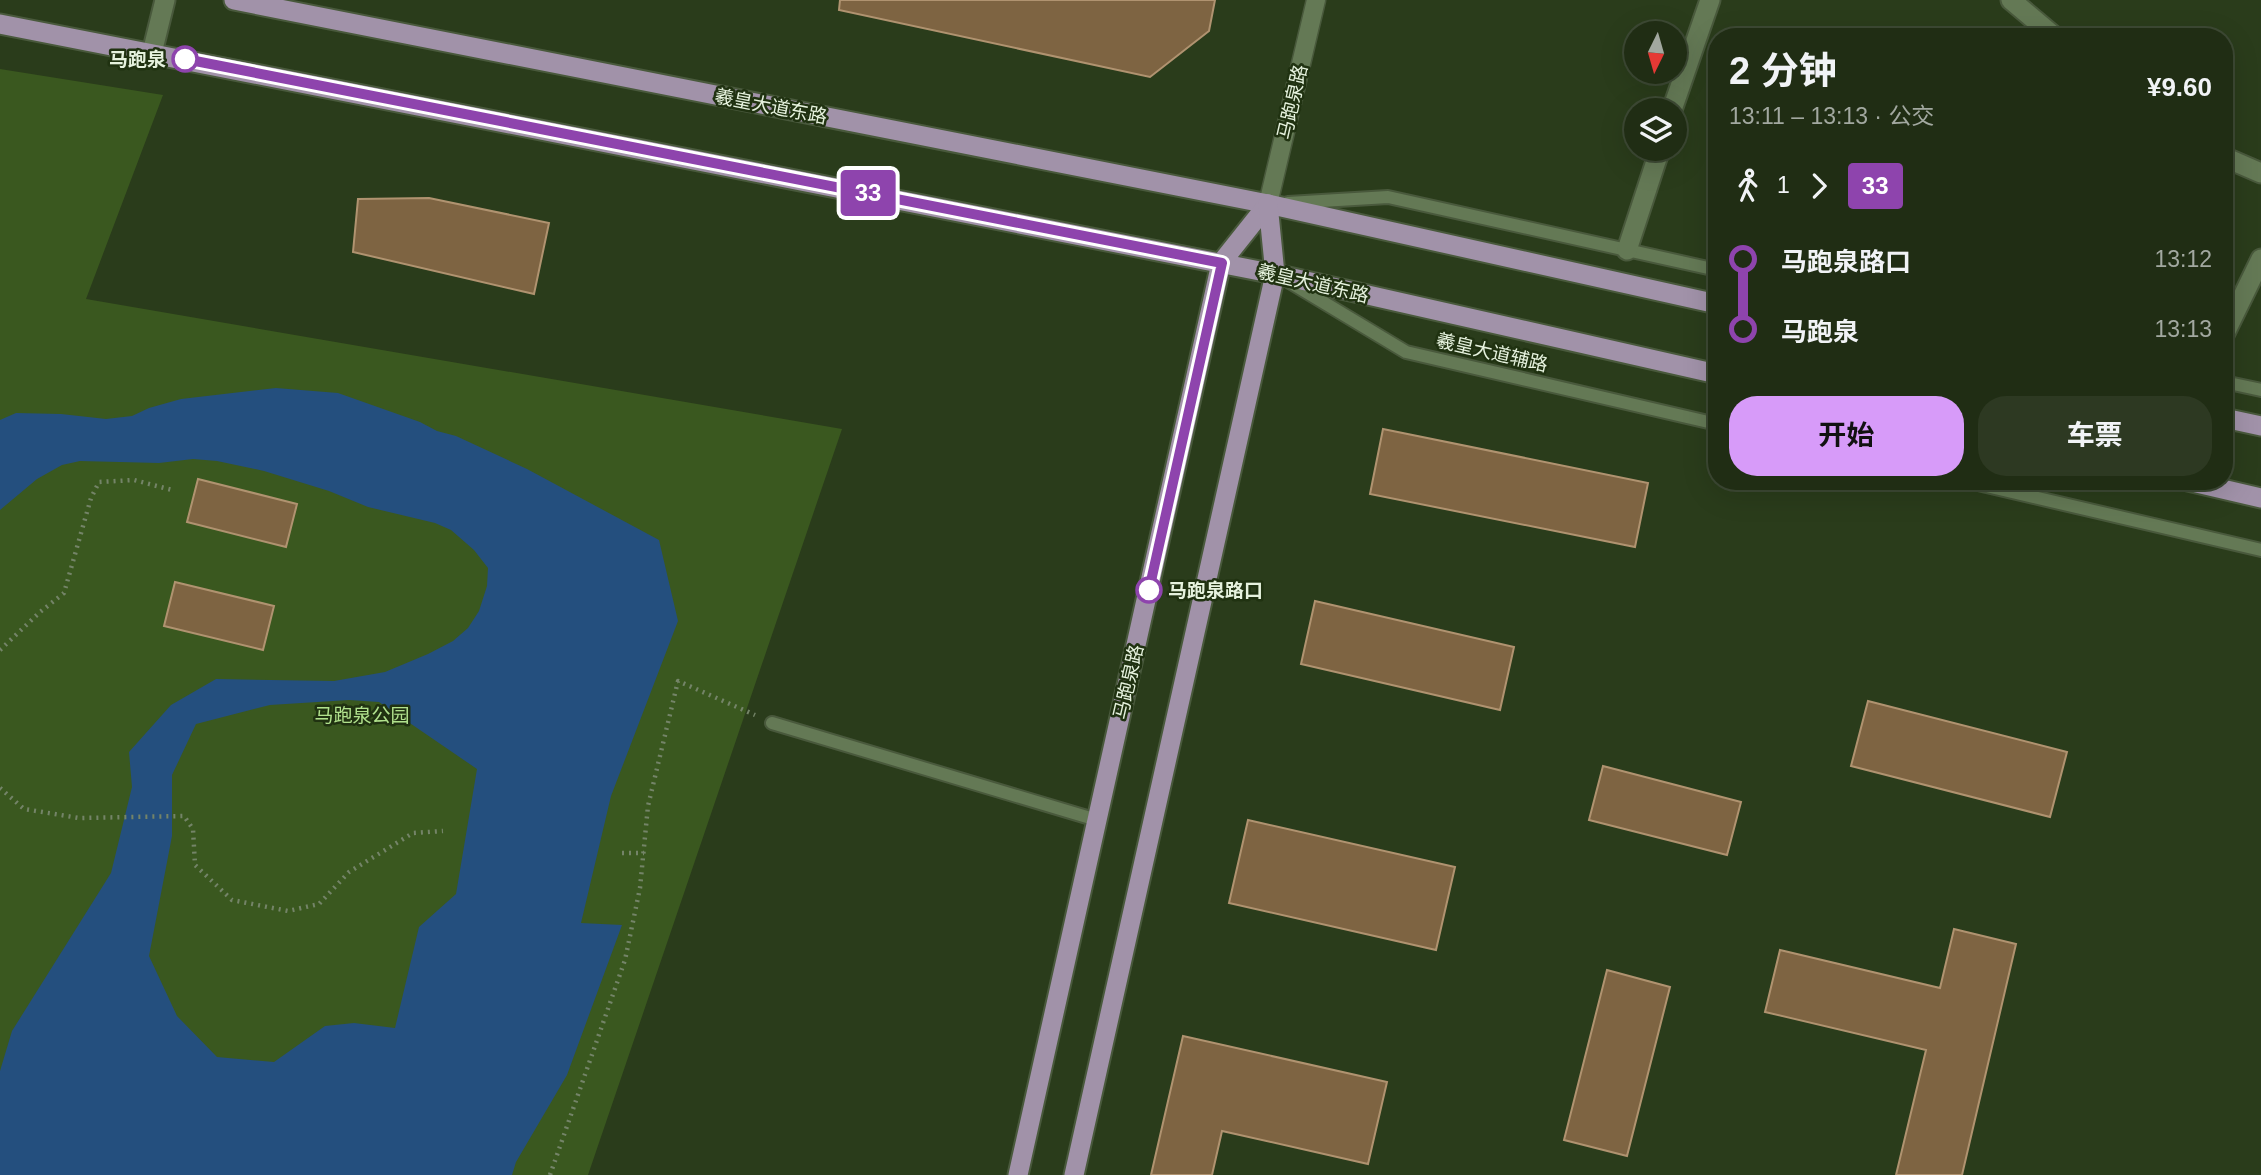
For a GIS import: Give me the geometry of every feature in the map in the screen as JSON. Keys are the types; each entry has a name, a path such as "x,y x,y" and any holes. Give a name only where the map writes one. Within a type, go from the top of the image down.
{"main road":[{"name":"羲皇大道东路","path":"234,0 1268,204 1708,302"},
{"name":"羲皇大道东路","path":"0,24 1222,263 1708,372"},
{"name":"马跑泉路","path":"1018,1175 1222,263 1268,204"},
{"name":"马跑泉路","path":"1074,1175 1275,274 1268,204"},
{"path":"2233,420 2261,426"},
{"path":"2227,490 2261,498"}],"street":[{"path":"152,53 165,0"},
{"name":"马跑泉路","path":"1268,204 1316,0"},
{"path":"1676,98 1710,0"},
{"path":"2011,0 2044,28"},
{"path":"1627,250 1656,161"},
{"path":"2233,161 2261,173"},
{"path":"2233,317 2261,259"}],"lane":[{"path":"1268,204 1388,197 1708,268"},
{"name":"羲皇大道辅路","path":"1275,274 1406,352 1708,422"},
{"path":"2233,384 2261,390"},
{"path":"2004,490 2261,550"},
{"path":"772,723 1097,820"}],"path":[{"path":"0,650 64,593 91,498 99,482 134,480 172,490"},
{"path":"550,1175 625,960 640,888 648,806 678,681 772,723"},
{"path":"0,788 24,809 79,818 184,816 193,829 195,865 232,900 288,911 319,904 349,872 413,833 443,831"},
{"path":"622,853 644,853"}],"green space":[{"name":"马跑泉公园","path":"0,69 163,95 86,299 842,429 588,1175 0,1175"}],"water":[{"path":"276,388 338,393 456,436 527,469 659,540 678,621 611,796 581,923 622,925 567,1075 516,1162 512,1175 0,1175 0,1071 12,1031 111,873 132,787 129,752 171,705 216,679 334,681 385,672 428,654 453,641 468,628 479,611 487,586 488,568 474,550 451,530 435,523 368,507 329,491 264,471 217,461 80,461 62,465 37,479 0,510 0,420 16,413 106,419 132,416 181,399","holes":["349,700 379,702 477,769 456,894 419,927 395,1028 354,1023 325,1026 274,1062 217,1057 177,1016 149,956 172,836 172,775 196,724 270,705"]}],"building":[{"path":"840,0 1215,0 1209,31 1150,77 839,10"},
{"path":"429,198 549,223 534,294 353,252 358,199"},
{"path":"1383,429 1648,483 1635,547 1370,494"},
{"path":"198,479 297,504 286,547 187,522"},
{"path":"175,582 274,606 263,650 164,626"},
{"path":"1315,601 1514,647 1500,710 1301,664"},
{"path":"1868,701 2067,752 2050,817 1851,766"},
{"path":"1603,766 1741,802 1727,855 1589,820"},
{"path":"1248,820 1455,867 1436,950 1229,903"},
{"path":"1954,929 2016,944 1962,1175 1896,1175 1926,1050 1765,1012 1780,950 1940,988"},
{"path":"1607,970 1670,987 1627,1156 1564,1140"},
{"path":"1183,1036 1387,1082 1368,1164 1222,1131 1212,1175 1151,1175"}],"bus line":[{"name":"33","path":"185,59 1222,263 1149,590"}],"place":[{"name":"马跑泉","path":"185,59"},
{"name":"马跑泉路口","path":"1149,590"}]}
